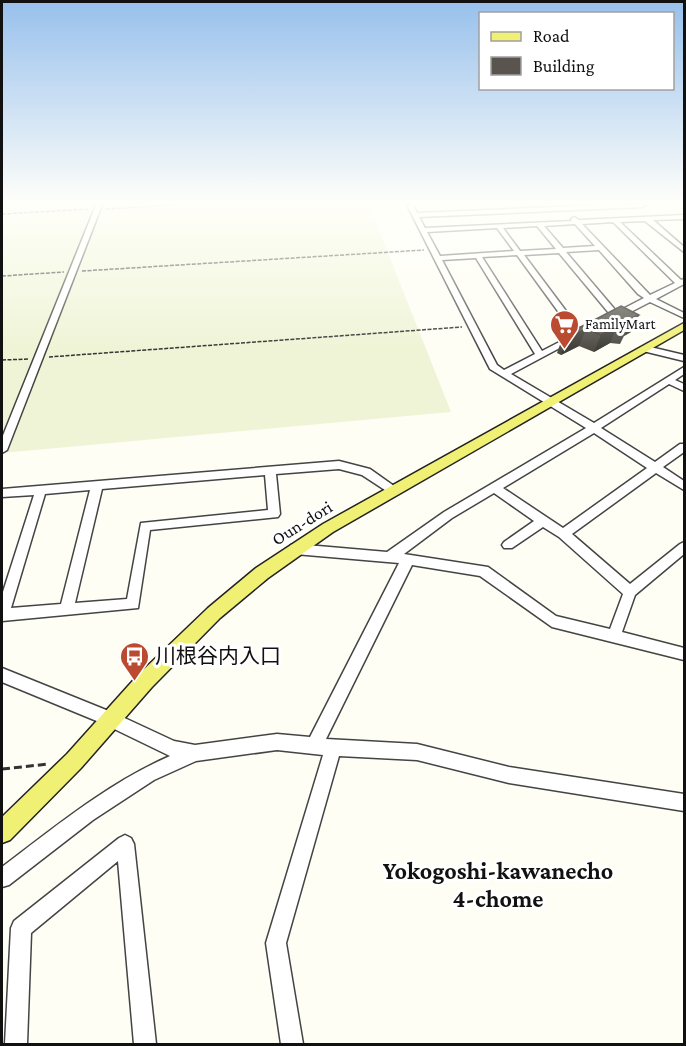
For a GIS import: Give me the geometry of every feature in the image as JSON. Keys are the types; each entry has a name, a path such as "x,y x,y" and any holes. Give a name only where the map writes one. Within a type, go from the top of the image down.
{"main road":[{"name":"Oun-dori","path":"2,832 74,761 110,719 214,613 295,549 684,326"}],"street":[{"path":"2,450 80,254"},
{"path":"435,254 493,367 553,402 684,486"},
{"path":"437,258 508,254"},
{"path":"520,254 580,335"},
{"path":"563,254 616,316"},
{"path":"607,254 650,299 684,316"},
{"path":"607,321 682,282 651,254"},
{"path":"478,256 540,355"},
{"path":"502,374 589,330"},
{"path":"646,349 684,358"},
{"path":"390,557 448,515 594,428 684,370"},
{"path":"669,380 684,388"},
{"path":"563,534 684,447"},
{"path":"2,492 345,466 373,475 395,491"},
{"path":"41,489 2,615 133,604 145,526 274,514 270,470"},
{"path":"67,609 96,484"},
{"path":"493,487 563,534 630,592"},
{"path":"508,545 543,521"},
{"path":"614,636 630,592 684,547"},
{"path":"295,549 408,559 483,571 552,621 684,654"},
{"path":"314,746 408,559"},
{"path":"2,675 110,719 173,748 195,753"},
{"path":"2,878 87,814 148,774 195,753 277,742 333,748 417,752 509,775 684,803"},
{"path":"292,1044 276,943 333,748"},
{"path":"16,1044 21,928 125,844 145,1044"}],"path":[{"path":"2,276 368,254"},
{"path":"2,360 472,326"},
{"path":"2,769 74,761"}],"green space":[{"path":"2,254 388,254 451,412 2,453"}],"building":[{"path":"621,306 639,315 627,321 627,327 617,326 601,335 586,329 567,338 563,336"}],"place":[{"name":"FamilyMart","path":"564,350"},
{"name":"川根谷内入口","path":"134,682"}],"district":[{"name":"Yokogoshi-kawanecho 4-chome","path":"498,885"}]}
